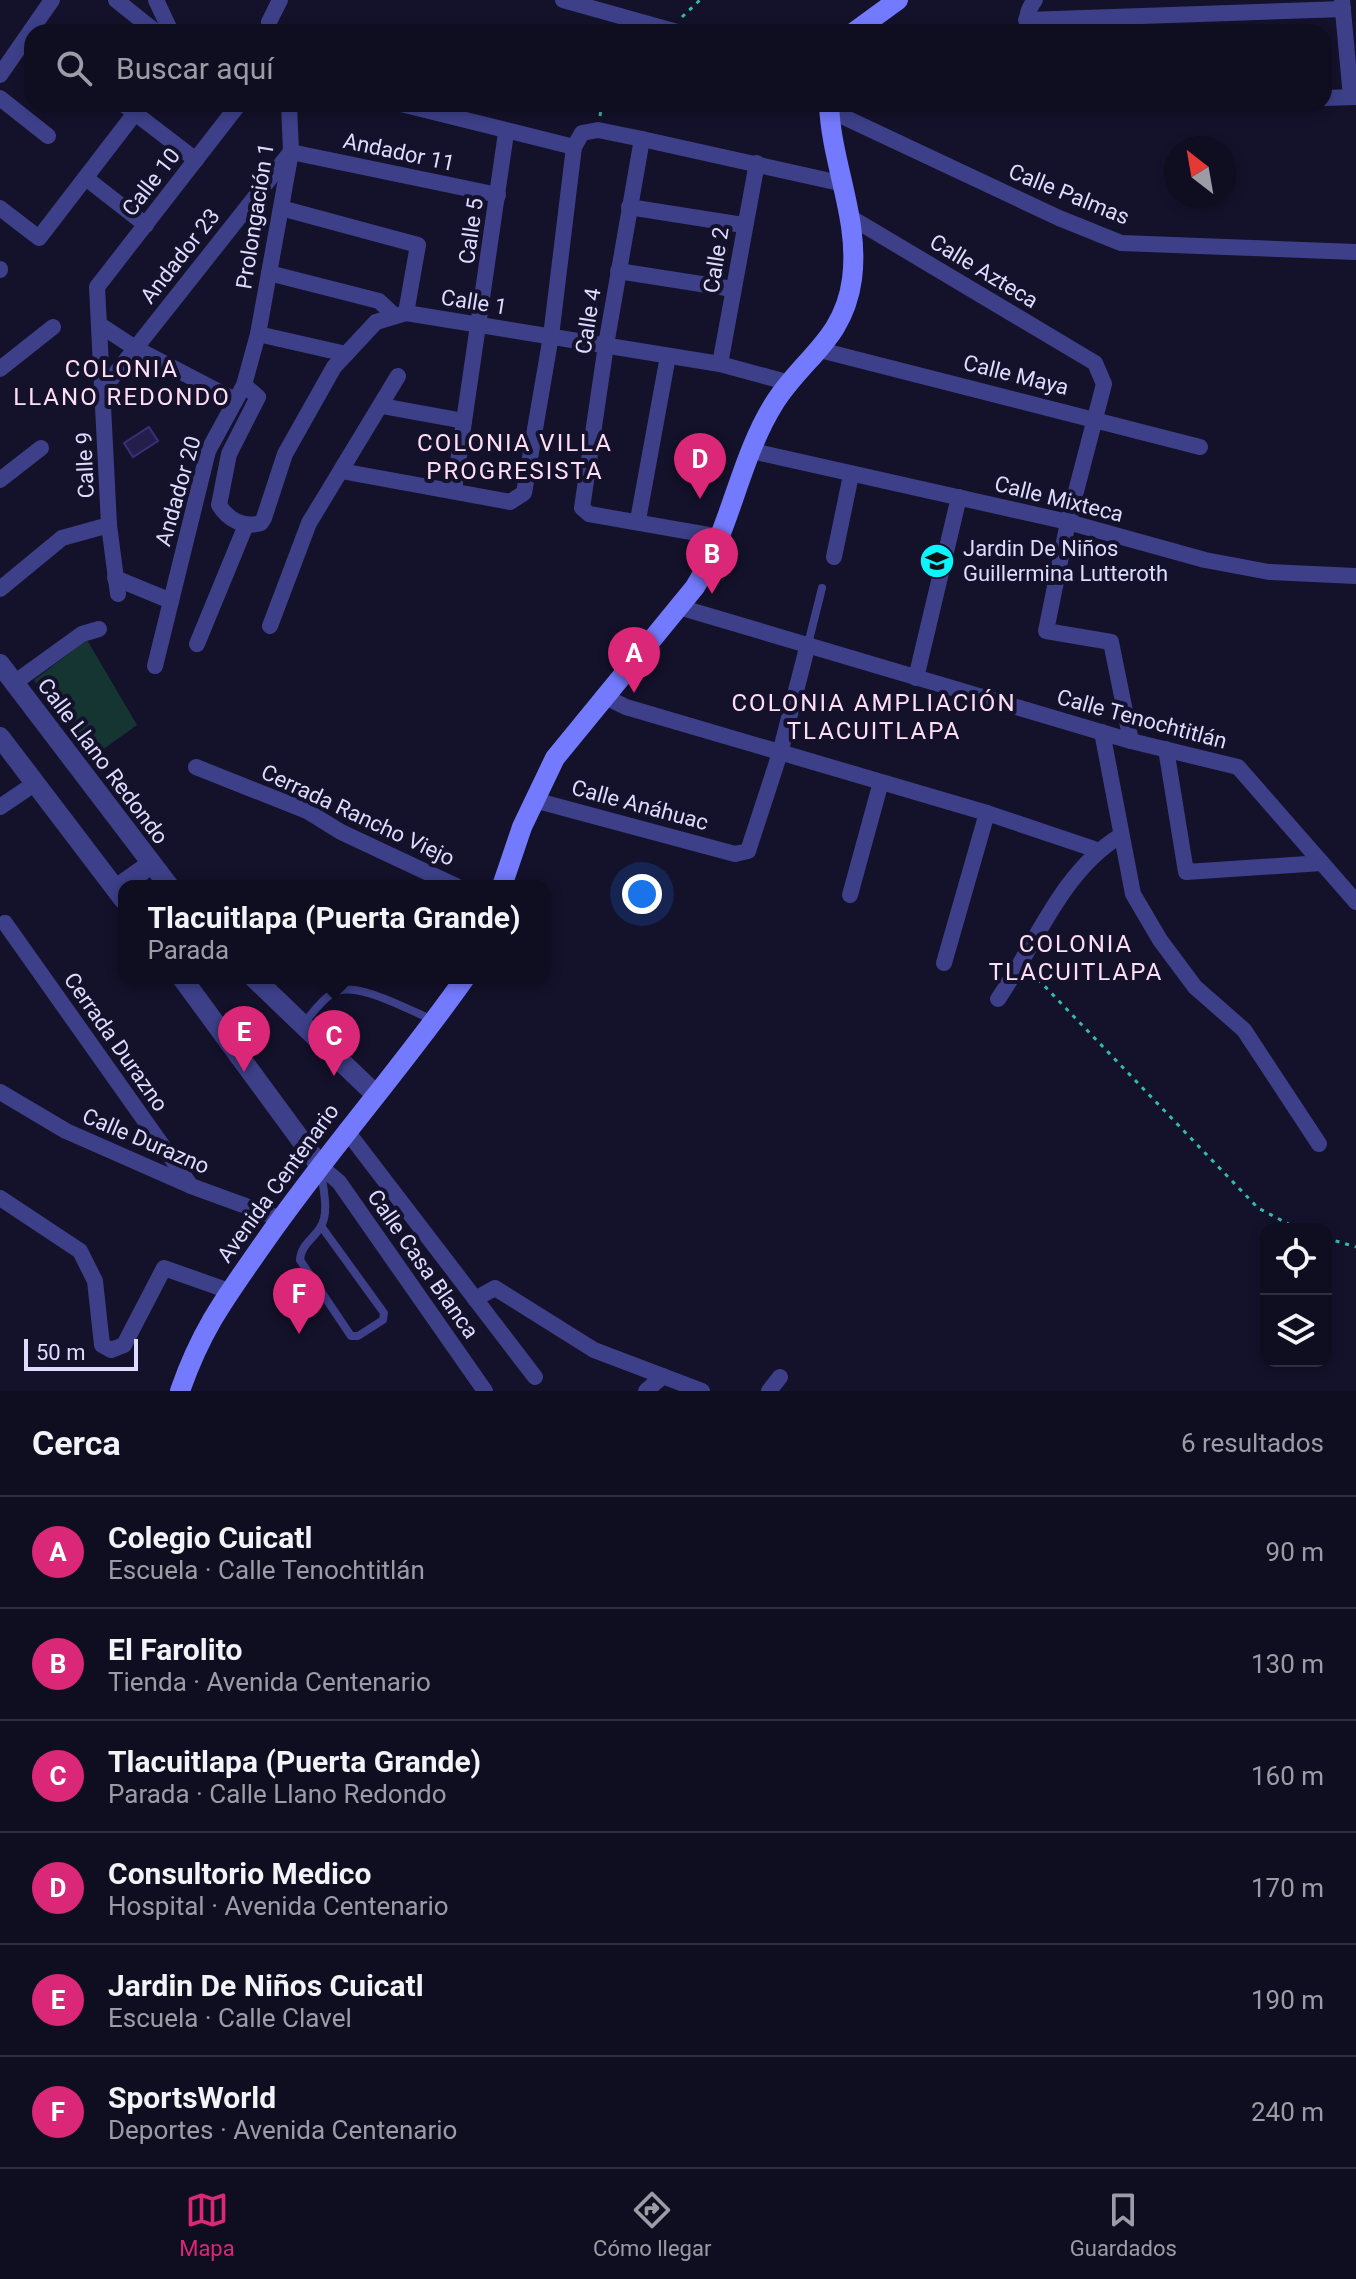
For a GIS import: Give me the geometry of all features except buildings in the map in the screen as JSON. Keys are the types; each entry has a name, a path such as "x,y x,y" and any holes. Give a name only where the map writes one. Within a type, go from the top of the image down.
{"main road":[{"path":"865,24 898,0"},
{"path":"504,880 534,800 562,748 679,607 710,564 752,451 776,401 820,350 840,321 852,282 850,217 830,112"},
{"name":"Avenida Centenario","path":"180,1391 196,1345 229,1291 346,1130 460,984"}],"street":[{"path":"36,24 52,0"},
{"path":"116,0 146,24"},
{"path":"156,0 167,24"},
{"path":"269,22 280,0"},
{"path":"563,0 586,3 650,24"},
{"path":"1029,24 1028,10 1035,0"},
{"path":"1059,24 1343,5 1354,97 1332,98"},
{"path":"0,75 24,42"},
{"path":"0,98 48,136"},
{"path":"1,209 39,238 87,179 130,112"},
{"path":"139,112 196,160"},
{"name":"Calle 10","path":"97,287 233,112"},
{"name":"Prolongación 1","path":"258,334 291,152 289,112"},
{"path":"430,112 506,133 574,147 584,132 598,130 844,184"},
{"name":"Calle Palmas","path":"839,112 1059,218 1121,243 1356,252"},
{"name":"Calle 5","path":"454,490 506,133"},
{"name":"Calle 4","path":"638,520 582,508 618,271 642,139"},
{"name":"Calle 4","path":"454,490 510,502 524,493 551,336 574,147"},
{"name":"Andador 11","path":"291,152 498,195"},
{"name":"Andador 23","path":"104,388 291,152"},
{"name":"Calle 2","path":"720,364 743,225 757,163"},
{"path":"87,179 146,225"},
{"path":"629,207 743,225"},
{"path":"281,208 418,245 400,314"},
{"name":"Calle Azteca","path":"850,217 1095,363 1104,384 1097,418"},
{"path":"618,271 733,289"},
{"path":"269,273 379,301 400,314"},
{"name":"Calle 9","path":"97,287 109,525 117,586 171,601"},
{"path":"244,385 258,397 229,454 219,505 230,518 246,525 261,523 264,518 285,454 334,367 376,322 400,314"},
{"name":"Calle 1","path":"400,314 720,364 790,383"},
{"path":"100,325 135,348 235,400"},
{"path":"0,369 53,327"},
{"path":"258,334 346,354"},
{"name":"Andador 20","path":"155,666 208,451 244,385 258,334"},
{"name":"Calle Maya","path":"820,350 1097,418 1200,447"},
{"path":"668,356 638,520 720,537"},
{"path":"270,626 309,523 398,376"},
{"path":"382,406 464,421"},
{"path":"1097,418 1068,522 1046,631 1111,642 1131,741"},
{"path":"0,480 41,448"},
{"name":"Calle Mixteca","path":"752,451 1068,522 1205,560 1269,572 1356,576"},
{"path":"341,471 454,490"},
{"path":"834,557 851,475"},
{"path":"916,678 959,497"},
{"path":"0,589 62,538 109,525"},
{"path":"197,644 246,525"},
{"name":"Calle Tenochtitlán","path":"679,607 1131,741 1238,767 1356,902"},
{"path":"14,683 82,634 99,629"},
{"path":"780,753 808,644"},
{"name":"Calle Llano Redondo","path":"0,664 164,880"},
{"path":"603,696 626,707 987,813 1097,850"},
{"path":"1102,732 1133,894 1160,940 1195,987 1244,1030 1319,1144"},
{"path":"0,737 118,892"},
{"path":"1166,749 1186,872 1322,863"},
{"name":"Calle Anáhuac","path":"534,800 735,854 748,851 751,845 780,753"},
{"name":"Cerrada Rancho Viejo","path":"196,767 307,811 341,832 443,880"},
{"path":"850,895 881,782"},
{"path":"0,807 34,784"},
{"path":"944,963 987,813"},
{"path":"998,999 1023,963 1062,893 1097,850 1120,836"},
{"path":"135,880 150,865"},
{"name":"Cerrada Durazno","path":"5,923 191,1186"},
{"path":"186,984 320,1166"},
{"path":"260,984 374,1093"},
{"name":"Calle Durazno","path":"0,1092 66,1131 191,1186 281,1219"},
{"path":"346,1130 535,1377"},
{"name":"Calle Casa Blanca","path":"320,1166 339,1182 485,1391"},
{"path":"0,1198 80,1251 95,1281 102,1345 111,1350 124,1345 164,1268 229,1291"},
{"path":"475,1299 495,1288 594,1350 702,1391"},
{"path":"646,1391 663,1376"}],"lane":[{"path":"808,644 822,588"},
{"path":"302,1025 333,992 345,989 359,990 433,1020"},
{"path":"320,1166 325,1207 321,1226 301,1250 300,1260 351,1336 358,1336 383,1320 384,1313 321,1226"}],"path":[{"path":"678,24 700,0"},
{"path":"1023,963 1258,1208 1287,1223"},
{"path":"1332,1240 1356,1247"}],"green space":[{"path":"87,640 137,725 91,758 34,680"}],"place":[{"name":"Consultorio Medico","path":"700,499"},
{"name":"Jardin De Niños Guillermina Lutteroth","path":"937,561"},
{"name":"El Farolito","path":"712,594"},
{"name":"Colegio Cuicatl","path":"634,693"},
{"name":"Jardin De Niños Cuicatl","path":"244,1072"},
{"name":"Tlacuitlapa (Puerta Grande)","path":"334,1076"},
{"name":"SportsWorld","path":"299,1334"}],"district":[{"name":"COLONIA LLANO REDONDO","path":"122,383"},
{"name":"COLONIA VILLA PROGRESISTA","path":"515,457"},
{"name":"COLONIA AMPLIACIÓN TLACUITLAPA","path":"874,717"},
{"name":"COLONIA TLACUITLAPA","path":"1076,958"}]}
